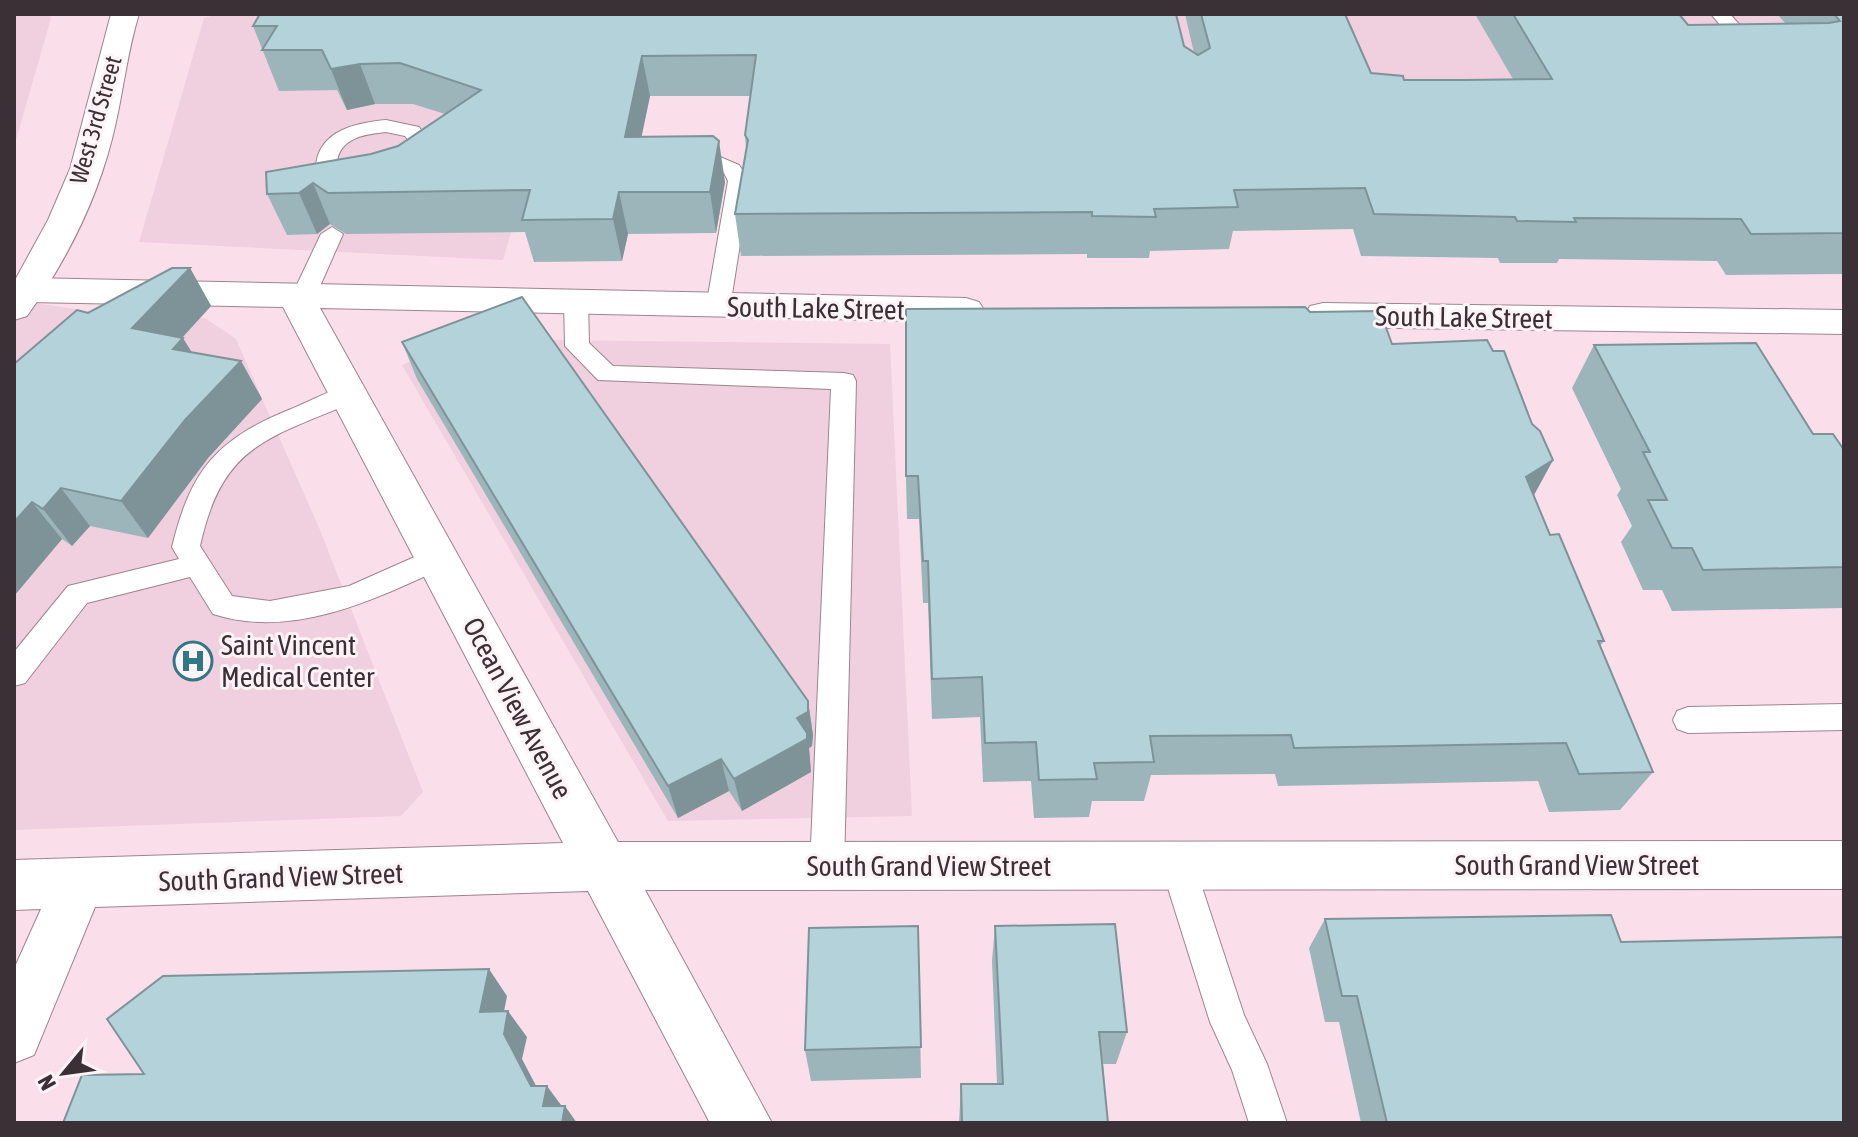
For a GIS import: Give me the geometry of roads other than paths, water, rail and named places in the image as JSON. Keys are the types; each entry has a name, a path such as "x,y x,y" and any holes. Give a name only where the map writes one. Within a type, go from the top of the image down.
{"street":[{"name":"West 3rd Street","path":"22,299 81,183 99,126 125,14"},
{"name":"South Lake Street","path":"22,299 299,294 718,307 1003,311"},
{"name":"Ocean View Avenue","path":"299,294 349,394 742,1123"},
{"name":"South Lake Street","path":"1289,314 1844,322"},
{"name":"South Grand View Street","path":"14,885 603,866 1844,865"},
{"path":"14,1035 78,884"}],"lane":[{"path":"1720,14 1756,55 1729,55"},
{"path":"682,148 714,158 732,169 739,181 718,307"},
{"path":"345,200 359,180"},
{"path":"299,294 332,234"},
{"path":"576,301 577,346 607,374 844,381 827,867"},
{"path":"349,394 229,451 204,481 191,515 186,547 223,606 270,612 354,596 437,558"},
{"path":"14,674 78,594 197,565"},
{"path":"1688,720 1844,717"},
{"path":"1178,866 1228,1022 1249,1064 1268,1123"}],"place":[{"name":"Saint Vincent Medical Center","path":"193,661"}]}
